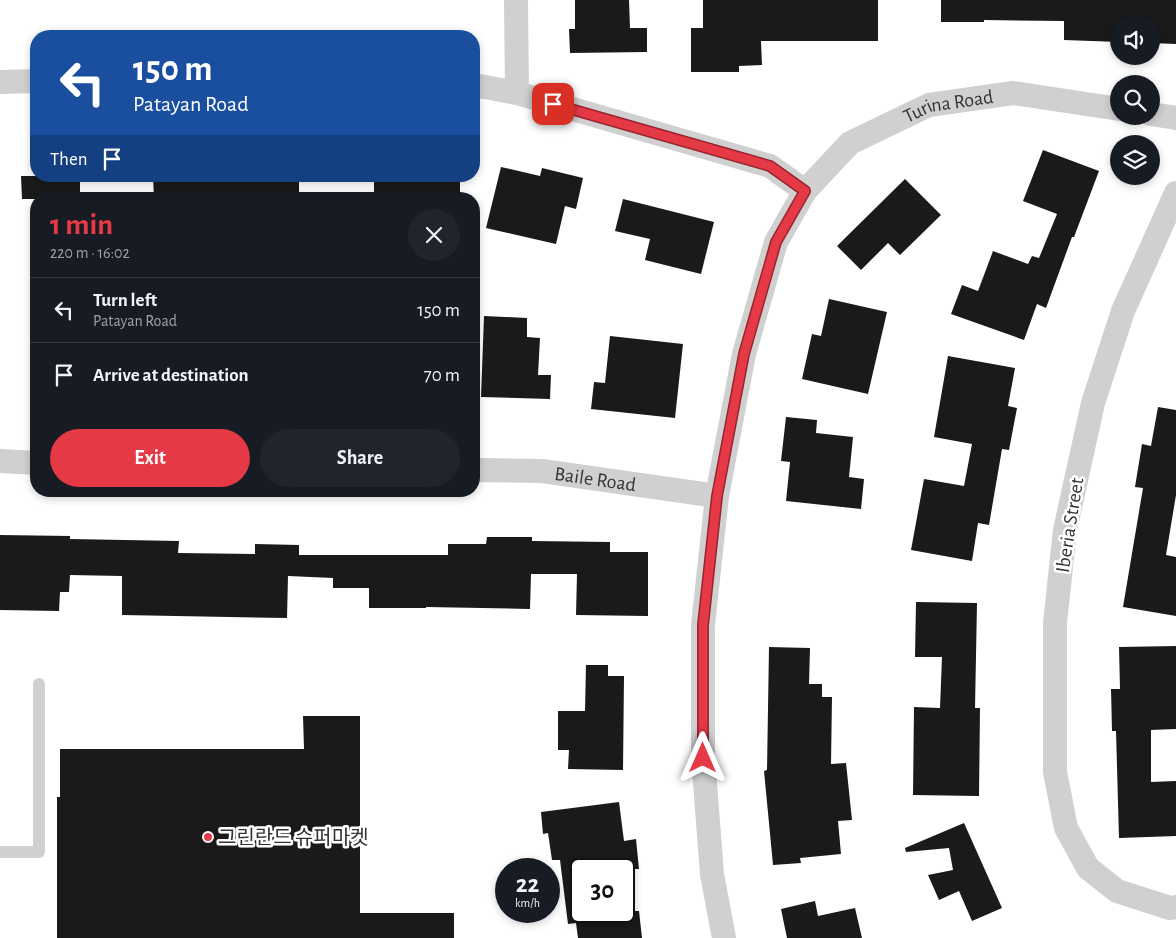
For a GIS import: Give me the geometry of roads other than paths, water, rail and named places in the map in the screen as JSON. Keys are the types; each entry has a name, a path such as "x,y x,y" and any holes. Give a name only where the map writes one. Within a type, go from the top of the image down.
{"street":[{"path":"516,0 517,93"},
{"path":"0,82 30,81"},
{"path":"480,86 517,93 770,166 805,191"},
{"name":"Turina Road","path":"724,938 712,874 703,758 703,625 717,496 744,354 776,242 805,191 850,143 929,105 1013,93 1110,108"},
{"path":"1160,115 1176,118"},
{"name":"Iberia Street","path":"1176,193 1123,311 1093,403 1065,530 1055,623 1055,772 1066,828 1088,868 1117,891 1170,908 1176,907"},
{"path":"0,461 30,463"},
{"name":"Baile Road","path":"480,470 542,471 717,496"}],"lane":[{"path":"0,852 39,852 39,684"}],"place":[{"name":"그린란드 슈퍼마켓","path":"208,837"}]}
